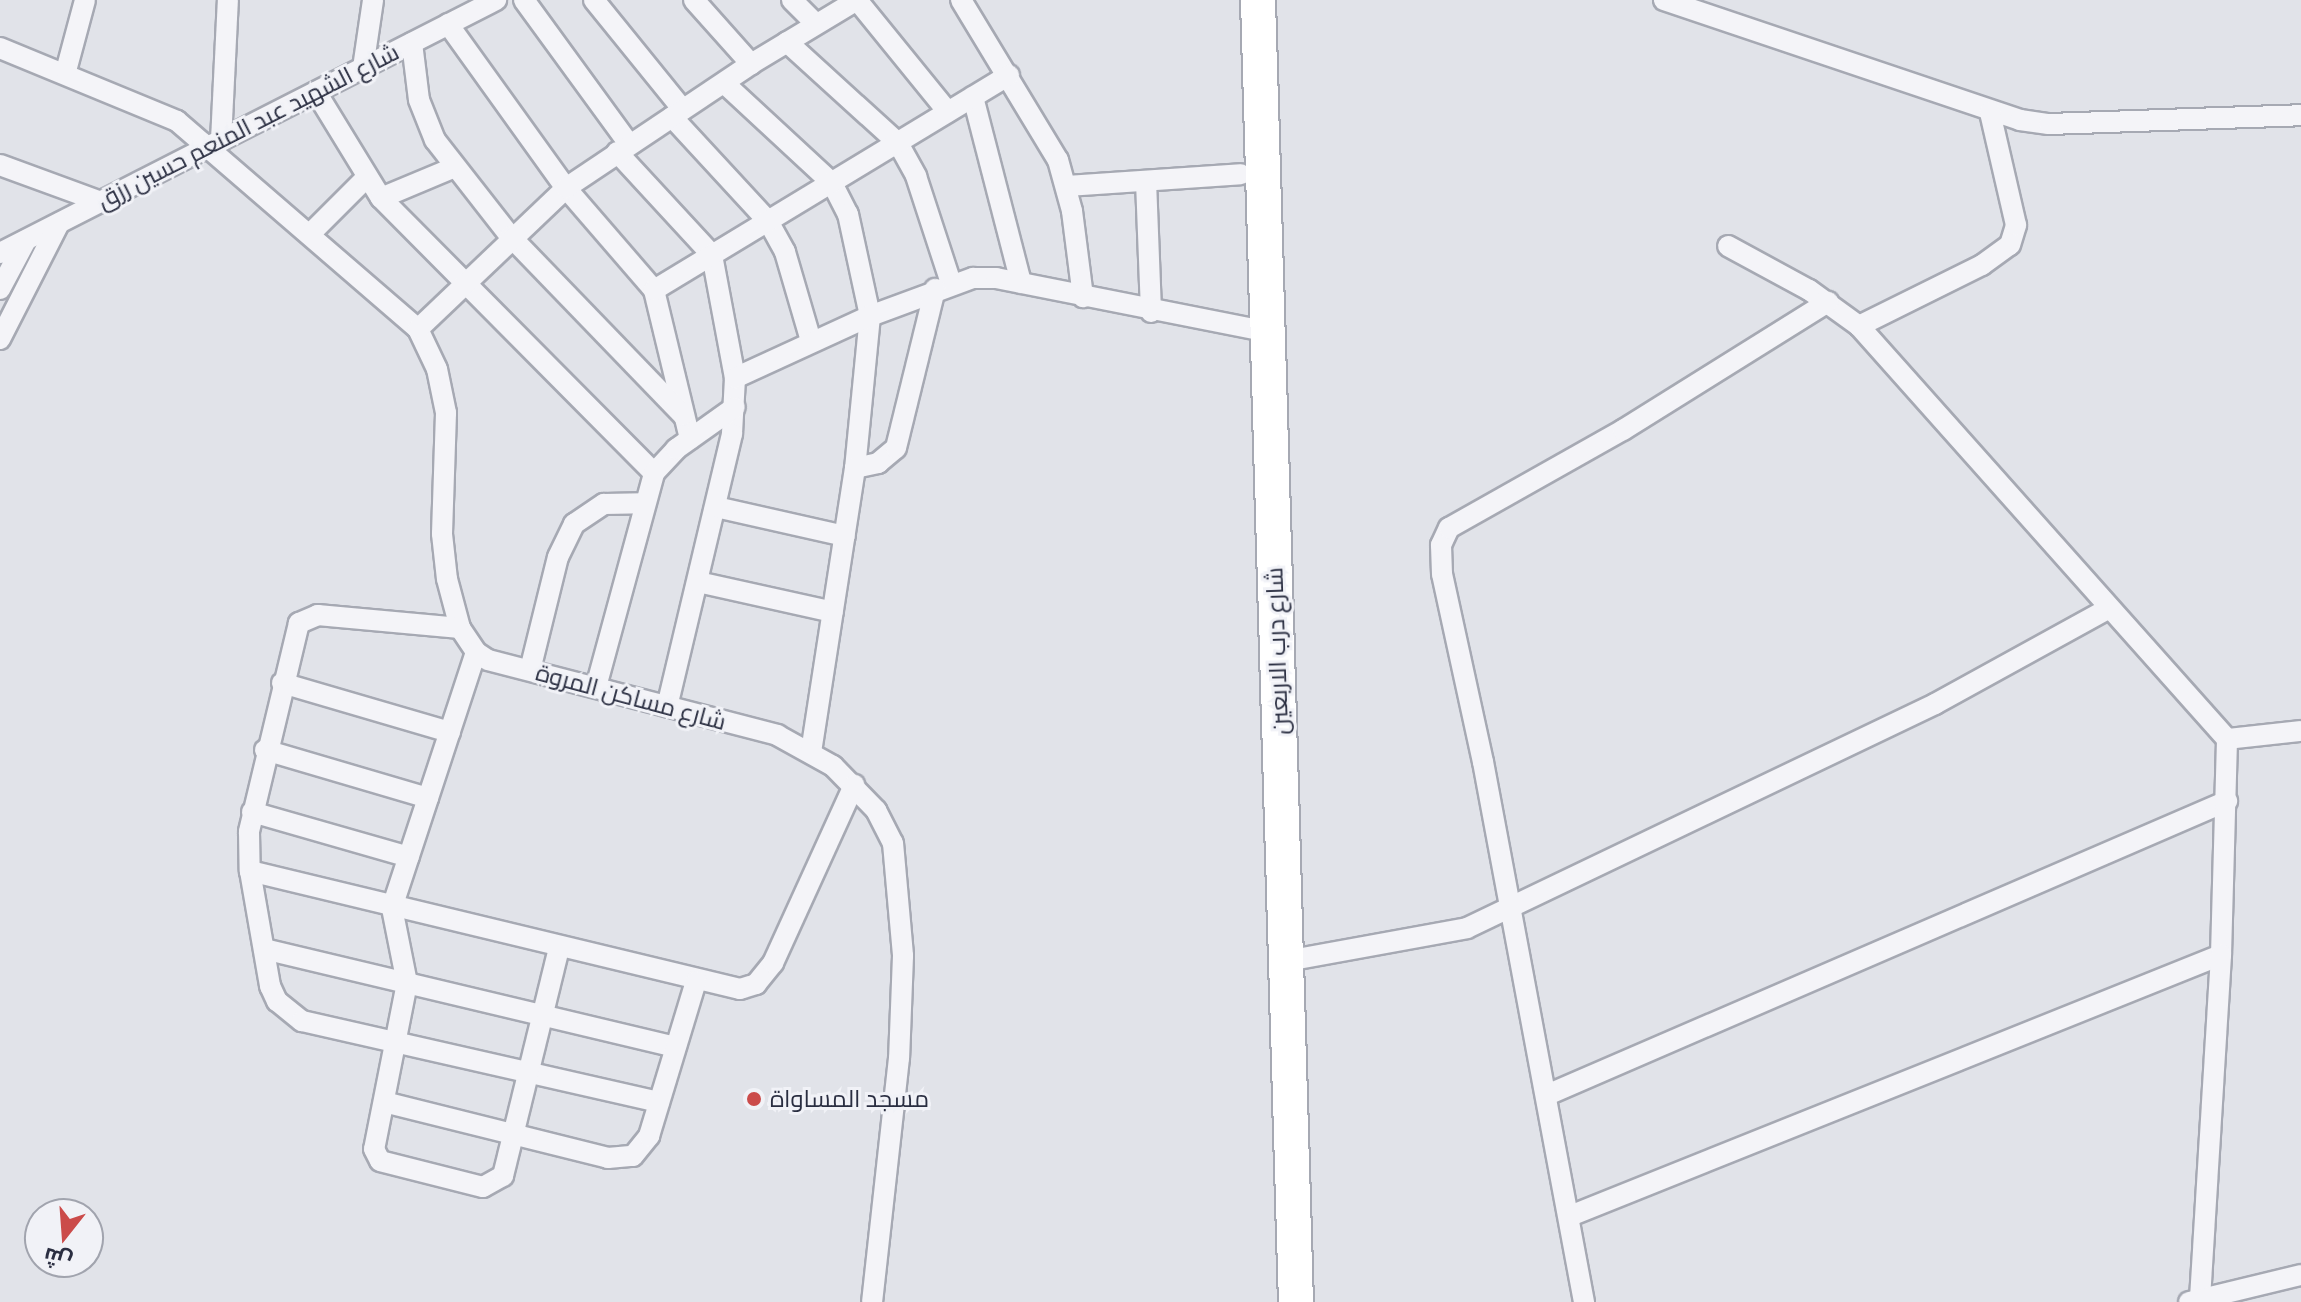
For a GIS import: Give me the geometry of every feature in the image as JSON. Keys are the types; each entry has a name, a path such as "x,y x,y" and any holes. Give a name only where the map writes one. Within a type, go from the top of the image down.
{"highway":[{"name":"شارع درب الاربعين","path":"1235,0 1241,174 1256,330"},
{"name":"شارع درب الاربعين","path":"1258,0 1256,330 1268,647 1286,961 1296,1302"},
{"name":"شارع درب الاربعين","path":"1268,647 1273,1302"}],"street":[{"path":"66,71 85,0"},
{"path":"215,144 228,0"},
{"path":"363,68 373,0"},
{"name":"شارع الشهيد عبد المنعم حسين رزق","path":"0,253 496,0"},
{"path":"524,0 623,148 712,255 735,378 735,407 716,507 667,706"},
{"path":"594,0 677,114 768,221 785,252 811,341"},
{"path":"694,0 751,64"},
{"path":"792,0 816,24"},
{"path":"418,329 510,236 566,188 751,64 857,0 948,112"},
{"path":"961,0 1046,135 1067,186 1083,297"},
{"path":"1664,0 1990,112 2049,124 2301,115"},
{"path":"448,24 566,188 654,290 690,439"},
{"path":"787,42 898,143 916,176 943,286 896,448 878,463 855,468"},
{"path":"412,43 428,127 455,167 510,236 684,417"},
{"path":"0,48 66,71 177,121 215,144 418,329 437,369 446,413 442,534 460,628 476,652 392,908 407,983 374,1149 380,1161 475,1185 491,1186 503,1176 559,948"},
{"path":"654,290 1009,75"},
{"path":"724,83 832,183 848,214 870,316 855,468 811,751"},
{"path":"316,92 365,179 381,198 654,473"},
{"path":"973,97 1021,283"},
{"path":"1859,326 1982,265 2013,241 2016,225 1990,112"},
{"path":"0,165 101,202"},
{"path":"381,198 455,167"},
{"path":"1067,186 1241,174"},
{"path":"312,232 365,179"},
{"path":"1146,181 1151,312"},
{"path":"0,339 59,223"},
{"path":"0,289 26,240"},
{"path":"1728,246 1828,302 1859,326 2227,739 2221,955 2194,1301 2301,1275"},
{"path":"735,378 811,341 943,286 996,278 1151,312 1256,330"},
{"path":"1584,1302 1547,1095 1442,574 1444,534 1828,302"},
{"path":"596,687 643,503 654,473 690,439 735,407"},
{"path":"530,670 564,539 581,518 604,504 643,503"},
{"path":"716,507 845,536"},
{"path":"698,582 833,612"},
{"path":"1286,961 1467,928 1935,704 2108,609"},
{"path":"460,628 307,617 295,633 252,812 250,871 270,986 288,1013 302,1021 659,1102"},
{"name":"شارع مساكن المروة","path":"476,652 530,670 777,735 811,751 854,785 876,810 893,843 903,956 899,1058 872,1302"},
{"path":"282,683 450,732"},
{"path":"2227,739 2301,731"},
{"path":"265,750 428,798"},
{"path":"250,871 392,908 740,989 764,977 854,785"},
{"path":"1547,1095 2227,801"},
{"path":"252,812 409,857"},
{"path":"264,949 676,1047"},
{"path":"1570,1216 2221,955"},
{"path":"384,1102 621,1159 643,1147 696,981"}],"place":[{"name":"مسجد المساواة","path":"754,1099"}]}
